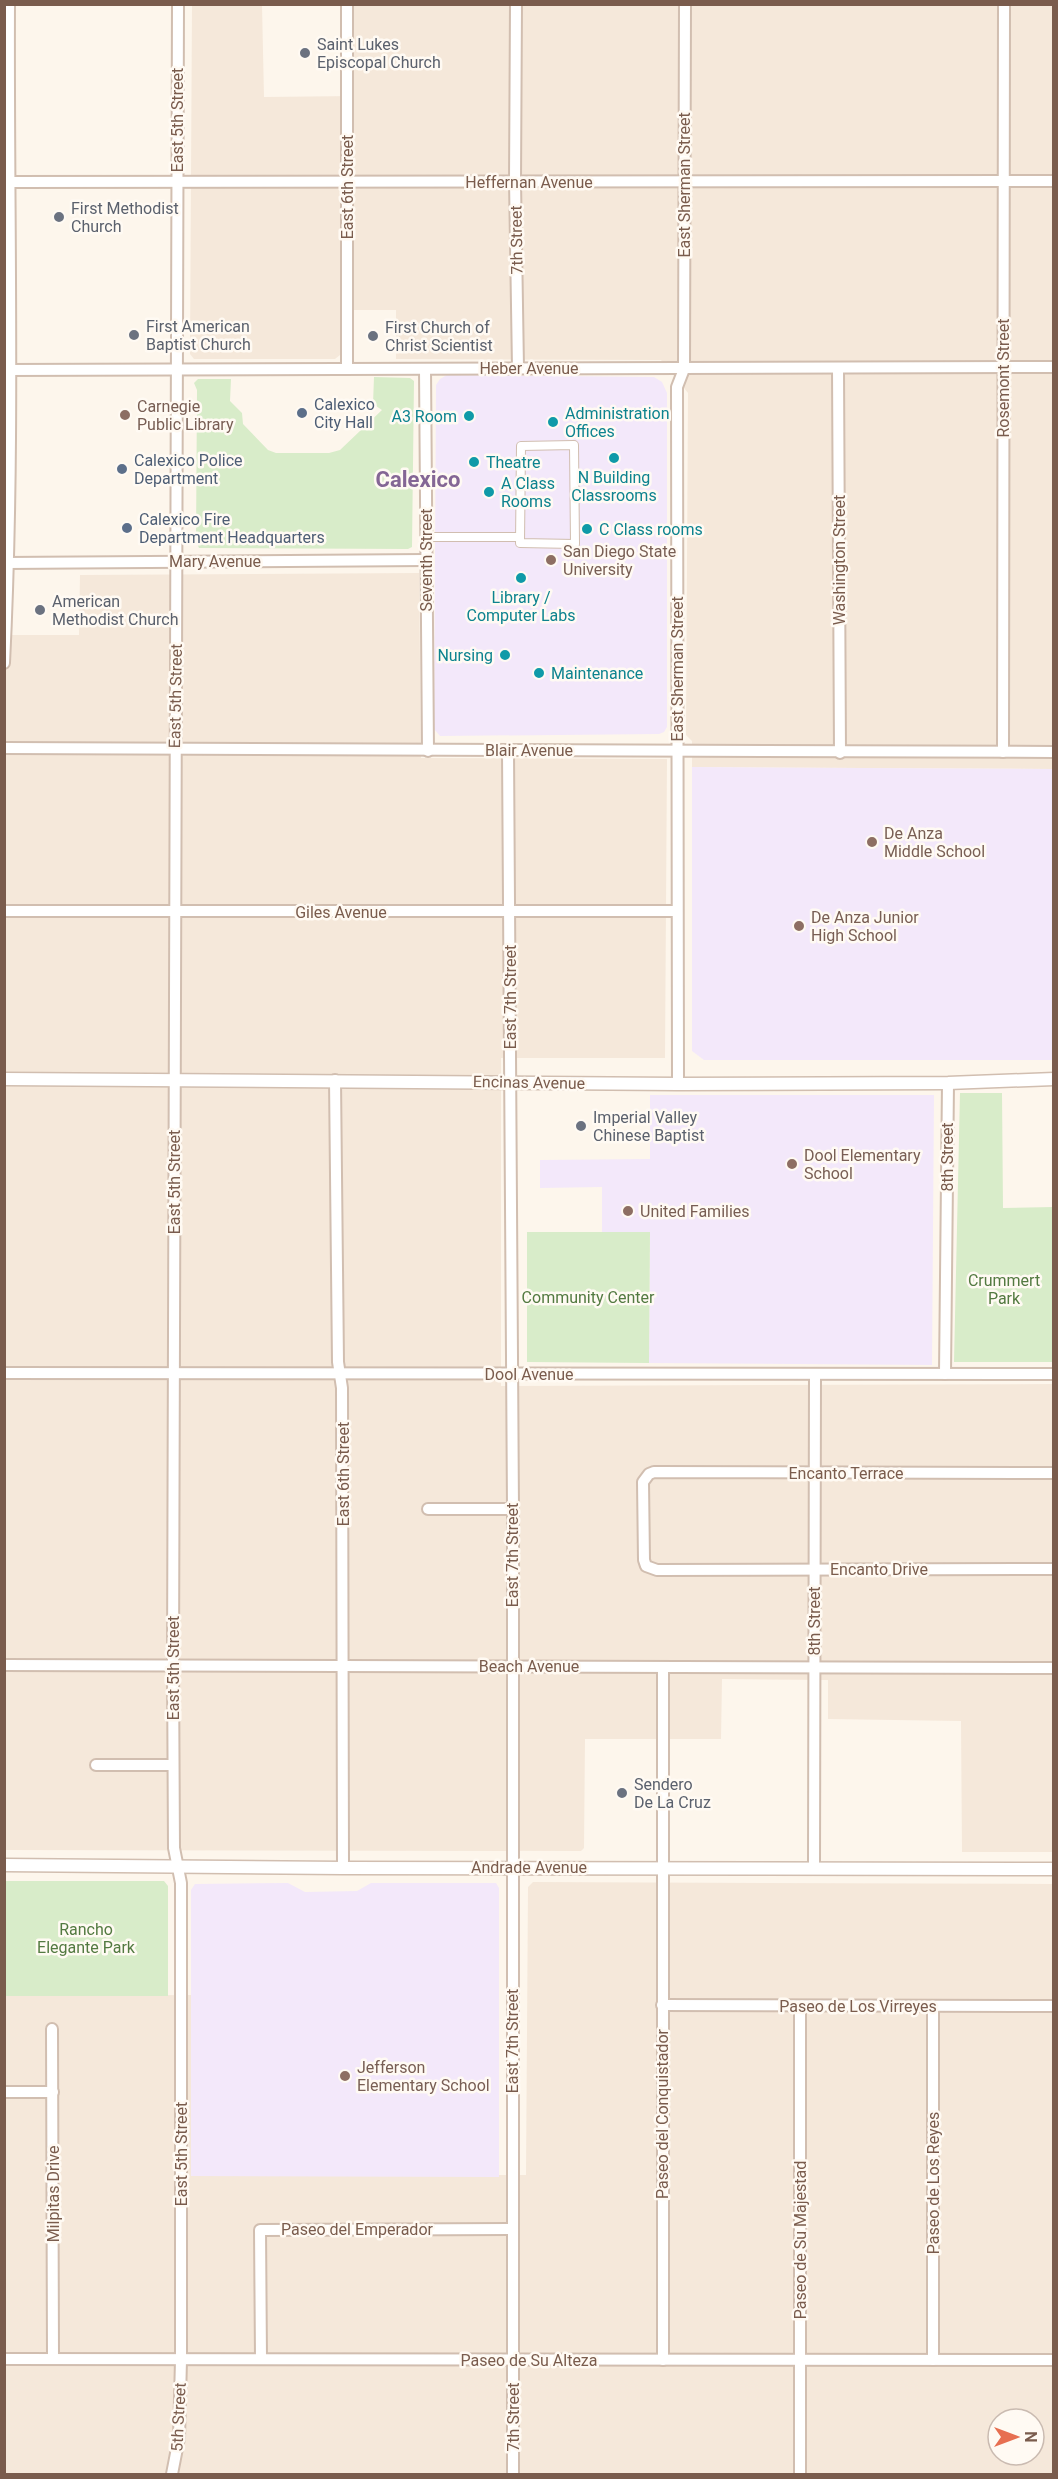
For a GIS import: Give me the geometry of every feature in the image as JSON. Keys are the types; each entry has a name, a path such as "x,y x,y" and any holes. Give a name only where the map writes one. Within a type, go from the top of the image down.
{"street":[{"path":"4,663 7,563 9,4"},
{"name":"East 5th Street","path":"178,4 177,561 174,748 173,1765 174,1848 181,1883 181,2360"},
{"name":"East 6th Street","path":"347,4 347,369"},
{"name":"7th Street","path":"516,4 515,181 518,368"},
{"name":"East Sherman Street","path":"678,1084 677,387 684,369 685,4"},
{"name":"Rosemont Street","path":"1003,752 1004,4"},
{"name":"Heffernan Avenue","path":"7,182 1053,181"},
{"name":"Heber Avenue","path":"8,370 1053,367"},
{"name":"Washington Street","path":"838,368 840,753"},
{"name":"Seventh Street","path":"425,369 428,751"},
{"path":"574,445 575,544 520,543 520,537 521,446 574,445"},
{"path":"426,537 520,537"},
{"name":"Mary Avenue","path":"7,563 426,560"},
{"name":"Blair Avenue","path":"4,748 677,750 690,753 1053,752"},
{"name":"East 7th Street","path":"508,751 513,1509 513,2360"},
{"name":"Giles Avenue","path":"4,910 677,911"},
{"name":"Encinas Avenue","path":"4,1079 678,1084 948,1083 1053,1079"},
{"name":"East 6th Street","path":"335,1080 338,1362 342,1388 343,1868"},
{"name":"8th Street","path":"945,1374 948,1083"},
{"name":"Dool Avenue","path":"4,1373 1053,1374"},
{"name":"8th Street","path":"814,1868 815,1374"},
{"name":"Encanto Terrace","path":"643,1482 649,1474 654,1472 1053,1473"},
{"name":"Encanto Drive","path":"643,1482 644,1560 646,1566 657,1570 1053,1569"},
{"path":"428,1509 513,1509"},
{"name":"Beach Avenue","path":"4,1665 1053,1668"},
{"path":"663,1667 663,1868"},
{"path":"96,1765 173,1765"},
{"name":"Andrade Avenue","path":"4,1865 1053,1869"},
{"name":"Paseo del Conquistador","path":"663,1868 663,2360"},
{"name":"Paseo de Los Virreyes","path":"662,2005 1053,2006"},
{"name":"Paseo de Su Majestad","path":"800,2006 800,2475"},
{"name":"Paseo de Los Reyes","path":"933,2006 933,2360"},
{"name":"Milpitas Drive","path":"52,2029 53,2359"},
{"path":"4,2092 53,2092"},
{"name":"Paseo del Emperador","path":"261,2359 260,2230 512,2229"},
{"name":"Paseo de Su Alteza","path":"4,2359 1053,2360"},
{"name":"5th Street","path":"172,2475 179,2438 181,2360"},
{"name":"7th Street","path":"513,2360 513,2475"}],"shaded area":[{"path":"192,5 262,5 264,97 354,96 354,5 1053,5 1053,769 692,767 692,741 686,735 688,393 661,360 396,359 396,310 341,310 340,355 335,359 194,359 190,354"},
{"name":"San Diego State University","path":"447,375 654,377 662,382 667,393 667,727 664,732 659,734 440,736 434,729 436,385"},
{"path":"419,573 421,758 667,759 665,1058 501,1058 501,1386 1053,1384 1053,1852 962,1852 961,1721 828,1719 828,1680 722,1679 721,1739 585,1739 584,1848 581,1851 5,1850 4,635 79,635 80,575"},
{"name":"De Anza Middle School","path":"692,767 1053,769 1053,1060 704,1060 692,1051"},
{"name":"Dool Elementary School","path":"650,1095 934,1095 932,1365 649,1363 650,1234 602,1234 602,1187 540,1188 540,1160 650,1159"},
{"path":"533,1882 1053,1884 1053,2474 5,2474 4,1996 191,1995 191,2176 526,2175 528,1887"},
{"name":"Jefferson Elementary School","path":"288,1883 305,1892 357,1891 371,1883 496,1883 499,1888 499,2177 191,2176 191,1890 195,1884"}],"green space":[{"path":"374,377 410,378 414,381 412,547 408,549 199,548 196,541 197,390 194,383 198,379 231,379 230,401 242,413 243,424 268,450 276,453 329,453 340,450 382,410 373,404"},
{"name":"Crummert Park","path":"960,1093 1002,1093 1003,1208 1053,1207 1053,1362 954,1362"},
{"name":"Community Center","path":"527,1232 650,1232 649,1363 527,1362"},
{"name":"Rancho Elegante Park","path":"5,1881 164,1881 168,1886 168,1996 5,1996"}],"place":[{"name":"Saint Lukes Episcopal Church","path":"305,53"},
{"name":"First Methodist Church","path":"59,217"},
{"name":"First American Baptist Church","path":"134,335"},
{"name":"First Church of Christ Scientist","path":"373,336"},
{"name":"Calexico City Hall","path":"302,413"},
{"name":"Carnegie Public Library","path":"125,415"},
{"name":"A3 Room","path":"469,416"},
{"name":"Administration Offices","path":"553,422"},
{"name":"N Building Classrooms","path":"614,458"},
{"name":"Theatre","path":"474,462"},
{"name":"Calexico Police Department","path":"122,469"},
{"name":"A Class Rooms","path":"489,492"},
{"name":"Calexico Fire Department Headquarters","path":"127,528"},
{"name":"C Class rooms","path":"587,529"},
{"name":"San Diego State University","path":"551,560"},
{"name":"Library / Computer Labs","path":"521,578"},
{"name":"American Methodist Church","path":"40,610"},
{"name":"Nursing","path":"505,655"},
{"name":"Maintenance","path":"539,673"},
{"name":"De Anza Middle School","path":"872,842"},
{"name":"De Anza Junior High School","path":"799,926"},
{"name":"Imperial Valley Chinese Baptist","path":"581,1126"},
{"name":"Dool Elementary School","path":"792,1164"},
{"name":"United Families","path":"628,1211"},
{"name":"Sendero De La Cruz","path":"622,1793"},
{"name":"Jefferson Elementary School","path":"345,2076"}],"district":[{"name":"Calexico","path":"418,479"}]}
